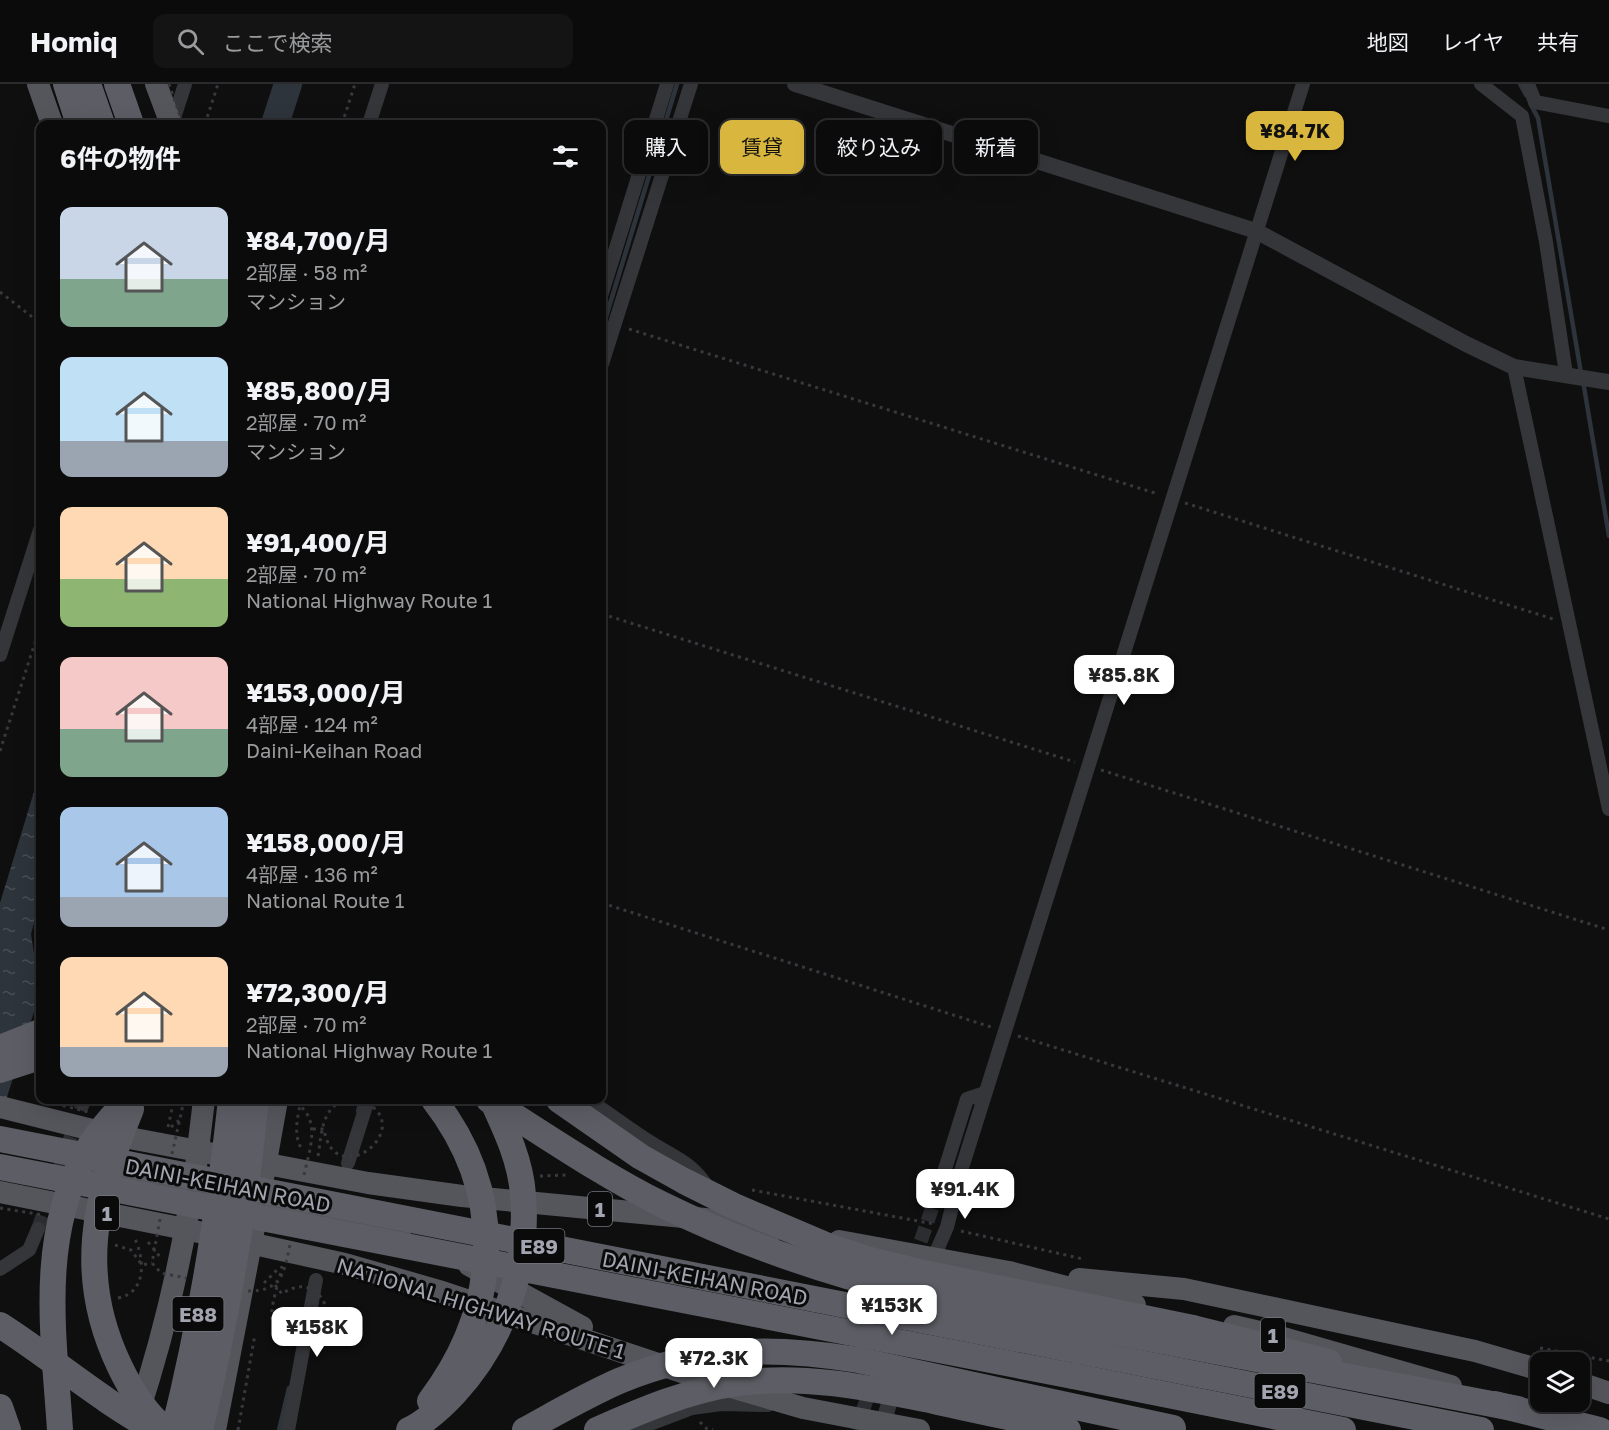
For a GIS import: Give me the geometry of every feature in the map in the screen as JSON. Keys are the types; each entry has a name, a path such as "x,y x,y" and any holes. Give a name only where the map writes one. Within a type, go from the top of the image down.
{"highway":[{"path":"38,84 51,120"},
{"path":"66,84 78,120"},
{"path":"88,84 101,120"},
{"path":"117,84 130,120"},
{"path":"156,84 170,120"},
{"path":"0,1048 36,1034"},
{"path":"0,1070 36,1058"},
{"path":"60,1430 52,1304 56,1241 68,1194 86,1152 124,1104"},
{"path":"133,1104 105,1180 94,1247 94,1278 99,1312 109,1345 140,1402 166,1430"},
{"path":"133,1430 163,1334 192,1191 198,1152 190,1104"},
{"name":"E88","path":"174,1430 194,1339 218,1197 230,1104"},
{"name":"E88","path":"200,1430 251,1203 251,1152 256,1104"},
{"path":"214,1430 251,1243 251,1203 266,1165 276,1104"},
{"path":"408,1430 441,1386 460,1354 474,1324 486,1271 485,1217 479,1188 471,1162 459,1138 437,1104"},
{"path":"408,1430 418,1426 445,1404 468,1378 489,1347 502,1321 515,1285 524,1225 523,1193 518,1164 506,1130 492,1104"},
{"path":"496,1104 575,1154 659,1203 758,1246 864,1282 910,1293 1518,1410"},
{"path":"565,1104 641,1157 684,1181 786,1229 870,1260 1193,1328 1600,1430"},
{"name":"1","path":"0,1107 57,1122 198,1152 368,1183 462,1196 726,1221 934,1257 1009,1272 1142,1306 1273,1335 1538,1411 1609,1426"},
{"path":"0,1139 87,1171 192,1191 207,1196 233,1214 243,1226 251,1243"},
{"name":"DAINI-KEIHAN ROAD","path":"0,1139 1481,1430"},
{"path":"198,1152 218,1178 251,1203 366,1225 410,1239 460,1261 644,1359"},
{"name":"DAINI-KEIHAN ROAD","path":"0,1167 1343,1430"},
{"name":"NATIONAL HIGHWAY ROUTE 1","path":"0,1192 345,1264 439,1291 644,1359 803,1408 882,1427 919,1430"},
{"path":"1009,1272 1184,1289 1475,1351 1530,1367"},
{"path":"0,1325 96,1394 155,1430"},
{"path":"525,1430 600,1391 651,1370 715,1354 748,1351 807,1353 858,1360 1183,1430"},
{"path":"597,1430 702,1390 738,1383 802,1380 876,1389 1068,1430"},
{"path":"1590,1386 1609,1393"},
{"path":"0,1407 8,1430"}],"street":[{"path":"172,120 185,84"},
{"path":"370,120 382,84"},
{"path":"606,280 667,84"},
{"path":"606,344 610,324 691,84"},
{"path":"795,84 1256,231 1466,344 1514,367 1609,382"},
{"path":"882,1427 934,1257 947,1227 985,1093 1303,84"},
{"path":"1481,84 1522,116 1546,242 1576,376"},
{"path":"1528,84 1535,102"},
{"path":"1522,116 1535,102"},
{"path":"1535,102 1609,116"},
{"path":"1514,367 1609,809"},
{"path":"0,655 36,542"},
{"path":"940,1185 967,1100 985,1093"},
{"path":"348,1162 367,1104"},
{"path":"594,1104 649,1142 688,1164 701,1175 726,1221"},
{"path":"0,1269 29,1250 38,1229"},
{"path":"288,1430 316,1280"},
{"path":"634,1430 692,1408 721,1404 803,1408"}],"path":[{"path":"169,84 182,120"},
{"path":"205,120 218,84"},
{"path":"343,120 356,84"},
{"path":"0,292 36,320"},
{"path":"610,324 1569,624"},
{"path":"606,615 1609,930"},
{"path":"0,751 36,639"},
{"path":"606,904 1005,1032 1609,1219"},
{"path":"55,1104 94,1114"},
{"path":"173,1104 167,1129 182,1118 188,1104"},
{"path":"300,1104 296,1130 300,1146 310,1160"},
{"path":"317,1163 324,1120 328,1111 335,1104"},
{"path":"313,1128 324,1129 326,1139 338,1153 347,1156 366,1154 379,1140 381,1131 378,1112 369,1104"},
{"path":"0,1208 49,1216"},
{"path":"114,1298 129,1294 140,1282 142,1273 139,1252 132,1233"},
{"path":"262,1293 264,1282 282,1266 279,1276 277,1287 275,1297 272,1308 273,1326 285,1340 294,1343 303,1343 319,1335 328,1319 324,1301 318,1293 310,1288 300,1287 291,1288 282,1294 278,1290 274,1285"},
{"path":"238,1430 256,1327"}],"water":[{"path":"36,785 36,916 31,934 36,967 36,1006 0,1119 0,903"}],"waterway":[{"path":"276,120 288,84"},
{"path":"606,317 677,84"},
{"path":"1520,84 1526,95"},
{"path":"1531,105 1538,118 1581,373"},
{"path":"1583,381 1609,536"},
{"path":"358,1111 360,1104"},
{"path":"279,1430 289,1388"}],"tunnel":[{"path":"38,1229 83,1104"},
{"path":"914,1261 940,1185"},
{"path":"856,1430 872,1384"}]}
